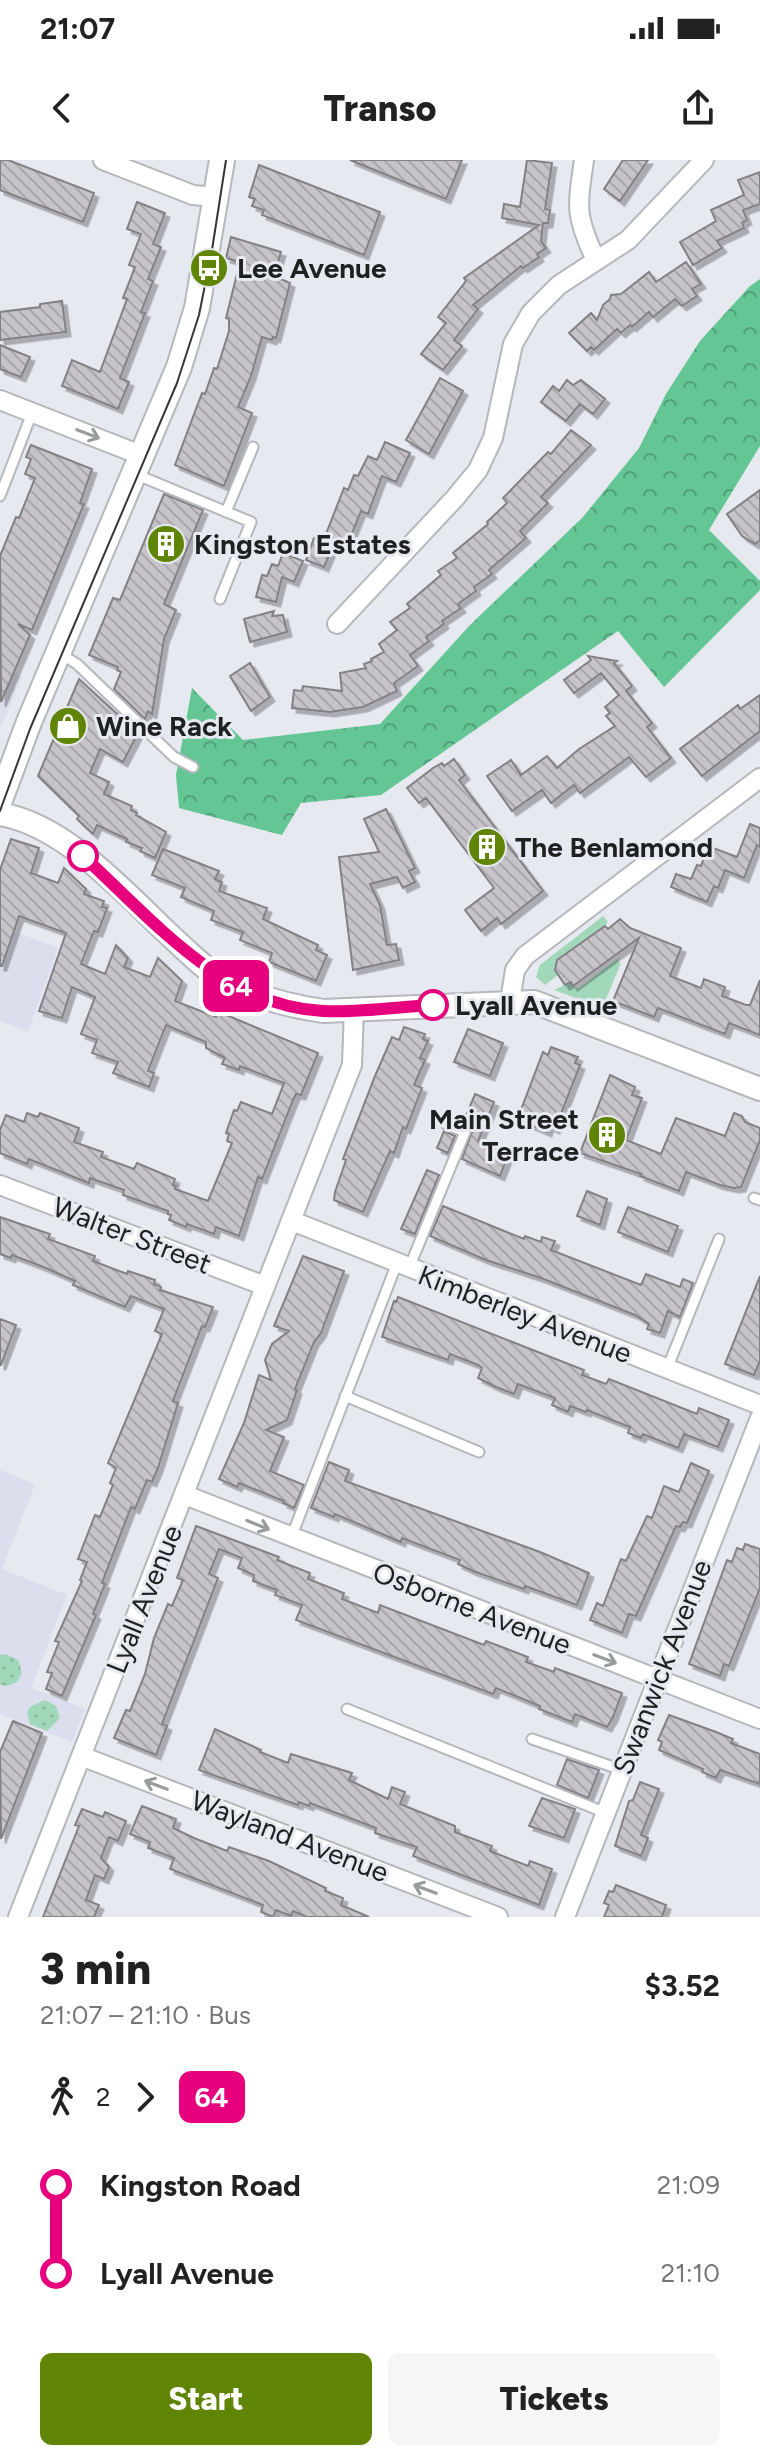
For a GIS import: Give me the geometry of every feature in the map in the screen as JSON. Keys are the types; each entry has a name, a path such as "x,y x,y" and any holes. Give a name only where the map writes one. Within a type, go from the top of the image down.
{"main road":[{"path":"0,800 58,652 179,367 197,308 222,160"}],"street":[{"path":"103,160 193,195 216,197"},
{"path":"584,160 579,219 596,260"},
{"path":"337,624 478,470 493,438 510,355 521,327 550,292 628,240 704,160"},
{"path":"0,400 139,465"},
{"path":"510,1001 515,970 525,956 760,778"},
{"path":"0,814 27,820 57,835 223,980 296,1007 323,1011 534,1002 760,1089"},
{"name":"Lyall Avenue","path":"18,1917 352,1065 355,1049 354,1009"},
{"name":"Walter Street","path":"0,1185 265,1286"},
{"name":"Kimberley Avenue","path":"292,1221 760,1405"},
{"name":"Swanwick Avenue","path":"565,1917 760,1418"},
{"name":"Osborne Avenue","path":"185,1495 760,1719"},
{"name":"Wayland Avenue","path":"81,1756 498,1917"}],"lane":[{"path":"0,496 32,413"},
{"path":"226,512 253,447"},
{"path":"139,465 226,512 251,522 220,599"},
{"path":"58,652 77,664 174,757 193,767"},
{"path":"291,1538 345,1396 465,1132 446,1124"},
{"path":"667,1369 719,1239"},
{"path":"345,1396 479,1452"},
{"path":"347,1709 606,1813"},
{"path":"532,1739 622,1770"}],"shaded area":[{"path":"0,668 22,677 0,729"},
{"path":"0,926 58,948 28,1032 0,1021"},
{"path":"0,1470 35,1484 2,1569 67,1595 31,1688 85,1709 72,1742 0,1714"}],"green space":[{"path":"760,279 760,446 709,530 760,581 760,590 664,687 618,631 381,795 301,803 282,835 179,808 176,775 192,688 243,740 380,724 470,625 583,517 639,448 666,394 700,341"},
{"path":"603,916 608,922 605,926 558,960 558,975 545,985 536,977 540,965"},
{"path":"620,957 618,962 621,963 606,999 609,1001 607,1007 554,990 571,982 578,989"},
{"path":"6,1654 18,1660 22,1673 17,1682 7,1686 0,1685 0,1655"},
{"path":"45,1700 56,1706 60,1718 47,1731 30,1724 27,1712 31,1706"}],"building":[{"path":"0,160 8,160 94,193 83,222 0,190"},
{"path":"350,160 462,160 446,199"},
{"path":"527,160 552,163 545,209 550,210 548,223 543,223 541,241 546,248 537,254 539,257 523,268 521,266 473,305 478,309 454,340 462,346 443,370 421,354 446,323 438,317 466,281 464,278 539,225 502,218 504,204 520,207"},
{"path":"623,160 648,160 620,201 604,189"},
{"path":"259,165 380,212 364,255 262,215 264,210 252,206 255,199 249,197"},
{"path":"760,172 760,204 743,210 747,220 742,223 744,228 717,241 722,248 693,265 680,242 716,221 711,210 744,195 738,180"},
{"path":"137,202 165,213 153,244 161,247 148,279 153,281 141,312 145,313 120,378 129,382 118,409 62,386 72,360 100,372 127,299 123,298 135,267 129,265 141,234 127,229"},
{"path":"231,237 281,252 274,276 290,283 276,338 262,337 238,407 252,413 224,486 175,465 202,393 205,394 214,368 217,369 229,331 229,319 226,318 240,262 226,258"},
{"path":"686,262 701,284 692,289 697,296 682,306 675,299 653,317 649,312 621,333 617,329 594,350 591,347 587,351 569,333 591,313 597,320 611,295 621,294 649,272 656,282"},
{"path":"62,301 66,332 0,340 0,312"},
{"path":"0,345 30,357 21,377 0,369"},
{"path":"440,378 463,391 429,454 406,440"},
{"path":"567,380 573,385 581,380 605,399 593,414 580,404 566,421 541,402 553,386 559,391"},
{"path":"571,430 591,445 541,497 548,503 520,531 526,538 489,570 492,574 458,604 461,608 442,621 444,624 426,637 429,641 410,655 418,666 394,683 397,691 363,707 330,712 292,708 294,690 302,691 303,686 342,691 340,673 366,668 364,664 384,652 379,644 397,630 390,622 410,608 407,604 441,575 438,571 457,558 453,553 488,524 507,503 503,498 548,452 551,454"},
{"path":"385,442 410,453 396,482 382,476 368,514 361,511 346,548 324,539 344,488 348,490 354,475 358,476 368,456 377,460"},
{"path":"31,445 92,469 80,503 84,504 32,630 18,624 30,635 1,702 0,556 35,478 25,474 31,459 26,457"},
{"path":"760,490 760,540 755,544 742,536 727,514"},
{"path":"164,494 203,510 164,604 176,610 164,639 152,714 148,711 145,719 114,689 121,672 117,670 118,667 89,655 113,598 120,600"},
{"path":"314,538 333,546 324,567 306,560"},
{"path":"283,553 303,561 294,582 282,577 276,602 256,597 262,575 267,576 272,564 278,566"},
{"path":"274,611 272,616 283,615 287,632 250,642 244,619"},
{"path":"588,656 617,661 614,663 632,686 626,691 652,723 647,727 671,758 646,777 629,757 580,793 574,785 551,803 542,790 512,811 487,776 511,760 521,775 547,756 557,768 579,749 615,726 606,716 610,713 605,707 619,695 601,673 574,693 564,680 591,660"},
{"path":"250,663 270,697 251,711 230,676"},
{"path":"79,679 138,733 123,762 100,749 90,773 109,782 104,794 132,806 131,810 136,815 166,832 155,858 140,851 142,848 126,842 127,839 97,825 93,834 38,776"},
{"path":"760,695 760,731 702,776 680,749 738,705 740,709"},
{"name":"The Benlamond","path":"454,759 465,775 459,780 543,891 501,924 497,918 481,931 465,910 494,888 426,798 419,803 407,788 433,768 442,763 444,766"},
{"path":"386,809 415,868 409,871 415,882 403,888 397,877 370,884 380,905 387,945 396,944 399,960 353,970 339,857 379,852 364,819"},
{"path":"750,824 760,828 760,847 757,845 744,878 725,870 718,888 714,886 707,902 671,887 676,874 691,879 697,865 701,866 708,846 737,857"},
{"path":"11,839 39,848 31,873 58,883 64,868 86,889 84,894 104,901 102,907 107,908 81,964 105,974 116,945 128,958 124,967 150,977 158,958 182,981 175,1001 216,1017 219,1012 318,1053 301,1095 296,1094 293,1100 262,1179 258,1177 239,1236 216,1227 214,1234 187,1224 186,1227 169,1220 171,1215 168,1211 123,1195 124,1190 90,1178 89,1183 29,1159 27,1164 0,1153 0,1130 6,1115 24,1122 27,1113 38,1117 40,1113 79,1128 74,1142 103,1152 101,1157 134,1169 137,1163 175,1179 175,1189 208,1201 232,1143 227,1141 229,1134 226,1133 234,1110 237,1111 241,1102 272,1114 284,1083 240,1066 239,1070 222,1064 225,1058 206,1048 206,1042 166,1025 148,1071 154,1073 149,1087 113,1073 118,1062 92,1053 97,1040 81,1034 95,997 72,987 62,1018 39,1011 66,933 19,916 0,966 0,870"},
{"path":"163,849 219,871 215,879 222,882 219,891 267,908 263,919 318,945 316,950 327,955 316,981 269,962 272,953 240,940 243,932 211,920 214,911 181,897 185,888 152,875"},
{"path":"620,919 630,928 681,948 670,976 701,988 704,979 725,987 722,996 746,1005 750,1005 760,980 760,1035 729,1023 725,1034 658,1008 654,1017 613,1001 639,938 573,986 571,982 565,985 555,970 557,960"},
{"path":"404,1027 425,1034 423,1039 428,1041 420,1058 425,1060 414,1085 422,1088 406,1129 403,1127 394,1153 390,1151 363,1212 334,1200 335,1192 346,1160 343,1159 375,1076 392,1037 399,1040"},
{"path":"468,1029 503,1043 490,1076 454,1062"},
{"path":"551,1047 578,1057 575,1063 580,1065 555,1129 549,1126 547,1132 530,1125 529,1119 519,1115 543,1052 548,1055"},
{"name":"Main Street Terrace","path":"610,1075 635,1087 632,1095 642,1098 626,1140 661,1154 676,1118 725,1136 734,1113 760,1128 760,1140 741,1187 720,1185 686,1172 679,1191 580,1153"},
{"path":"475,1094 494,1102 478,1141 509,1153 500,1176 462,1159 472,1132 463,1123"},
{"path":"444,1131 455,1136 448,1153 437,1148"},
{"path":"427,1170 439,1175 415,1234 401,1229"},
{"path":"587,1191 607,1199 600,1225 577,1216"},
{"path":"443,1206 524,1239 525,1236 541,1242 542,1237 555,1241 551,1250 641,1285 646,1274 680,1287 683,1279 693,1283 680,1317 668,1311 660,1333 647,1329 649,1324 635,1315 430,1236"},
{"path":"628,1207 678,1226 668,1252 618,1232"},
{"path":"0,1217 50,1234 48,1239 95,1256 93,1261 127,1274 128,1271 155,1280 154,1284 161,1287 160,1290 213,1307 205,1327 202,1326 174,1398 173,1401 178,1403 158,1468 152,1482 147,1480 135,1509 131,1507 102,1583 105,1584 93,1614 96,1615 62,1696 46,1689 52,1673 47,1672 59,1642 55,1641 82,1581 87,1562 78,1559 95,1515 100,1517 113,1485 110,1483 116,1468 108,1463 162,1334 155,1331 164,1309 131,1296 125,1307 73,1285 75,1281 46,1268 12,1255 11,1258 0,1254"},
{"path":"303,1256 344,1271 321,1333 314,1342 295,1389 287,1420 266,1430 284,1437 270,1471 304,1485 294,1508 239,1483 237,1487 219,1479 244,1423 259,1375 271,1380 265,1360 272,1344 289,1331 274,1326"},
{"path":"760,1276 760,1361 754,1375 725,1364"},
{"path":"398,1297 584,1370 582,1375 606,1384 609,1379 697,1414 699,1408 729,1420 718,1447 684,1434 678,1448 643,1434 641,1438 628,1433 630,1427 587,1410 570,1406 568,1412 552,1405 555,1398 518,1384 514,1394 496,1387 478,1378 482,1368 478,1365 450,1354 448,1360 382,1337"},
{"path":"0,1319 16,1325 1,1365 0,1365"},
{"path":"329,1462 349,1470 345,1481 589,1573 577,1605 473,1571 458,1564 460,1560 402,1538 401,1542 335,1514 334,1517 311,1508"},
{"path":"691,1463 709,1471 687,1523 676,1526 636,1616 629,1614 622,1633 590,1620 597,1603 603,1606 621,1559 626,1561 647,1516 652,1518 664,1486 679,1492"},
{"path":"196,1526 279,1557 277,1560 310,1573 308,1579 344,1593 342,1599 378,1613 380,1605 484,1645 486,1641 528,1657 526,1662 554,1672 555,1668 622,1693 613,1717 607,1727 575,1714 572,1722 496,1688 493,1694 296,1620 302,1605 275,1595 277,1590 253,1581 254,1575 238,1568 242,1558 219,1549 209,1574 218,1578 162,1724 167,1726 156,1755 114,1738 126,1710 130,1711 145,1674 154,1638 168,1604 172,1606 183,1580 177,1578"},
{"path":"745,1544 760,1549 760,1588 729,1666 724,1664 720,1676 689,1664 727,1560 732,1562 737,1548 743,1550"},
{"path":"669,1715 733,1739 731,1743 760,1754 760,1784 720,1770 716,1778 659,1750 662,1742 658,1740"},
{"path":"13,1721 42,1733 1,1839 0,1752"},
{"path":"215,1729 288,1763 291,1754 352,1773 349,1780 388,1799 392,1787 405,1792 400,1804 455,1826 455,1832 492,1846 490,1851 528,1866 530,1861 552,1869 539,1905 413,1856 417,1847 375,1833 376,1828 310,1803 309,1806 299,1802 298,1805 199,1770"},
{"path":"567,1759 599,1770 588,1798 557,1785"},
{"path":"640,1782 659,1789 641,1835 648,1838 641,1856 615,1846 629,1801 633,1800"},
{"path":"542,1798 575,1809 564,1838 529,1826"},
{"path":"142,1806 176,1819 173,1828 194,1838 227,1851 229,1847 269,1861 326,1888 325,1891 343,1898 341,1905 369,1917 307,1917 293,1911 291,1916 276,1910 273,1917 261,1912 263,1905 170,1869 174,1858 148,1848 150,1842 130,1834"},
{"path":"82,1809 103,1817 105,1812 126,1821 118,1841 109,1837 101,1858 109,1867 104,1879 95,1875 86,1900 99,1905 94,1917 43,1917 79,1826 75,1825"},
{"path":"616,1885 666,1905 662,1917 604,1917 609,1905 604,1903 609,1891 613,1892"}],"tram line":[{"path":"0,811 30,729 177,383 199,315 226,160"}],"bus line":[{"name":"64","path":"83,856 223,980 273,1000 323,1011 433,1005"}],"place":[{"name":"Lee Avenue","path":"209,268"},
{"name":"Kingston Estates","path":"166,544"},
{"name":"Wine Rack","path":"68,726"},
{"name":"The Benlamond","path":"487,847"},
{"name":"Lyall Avenue","path":"433,1005"},
{"name":"Main Street Terrace","path":"607,1135"}]}
